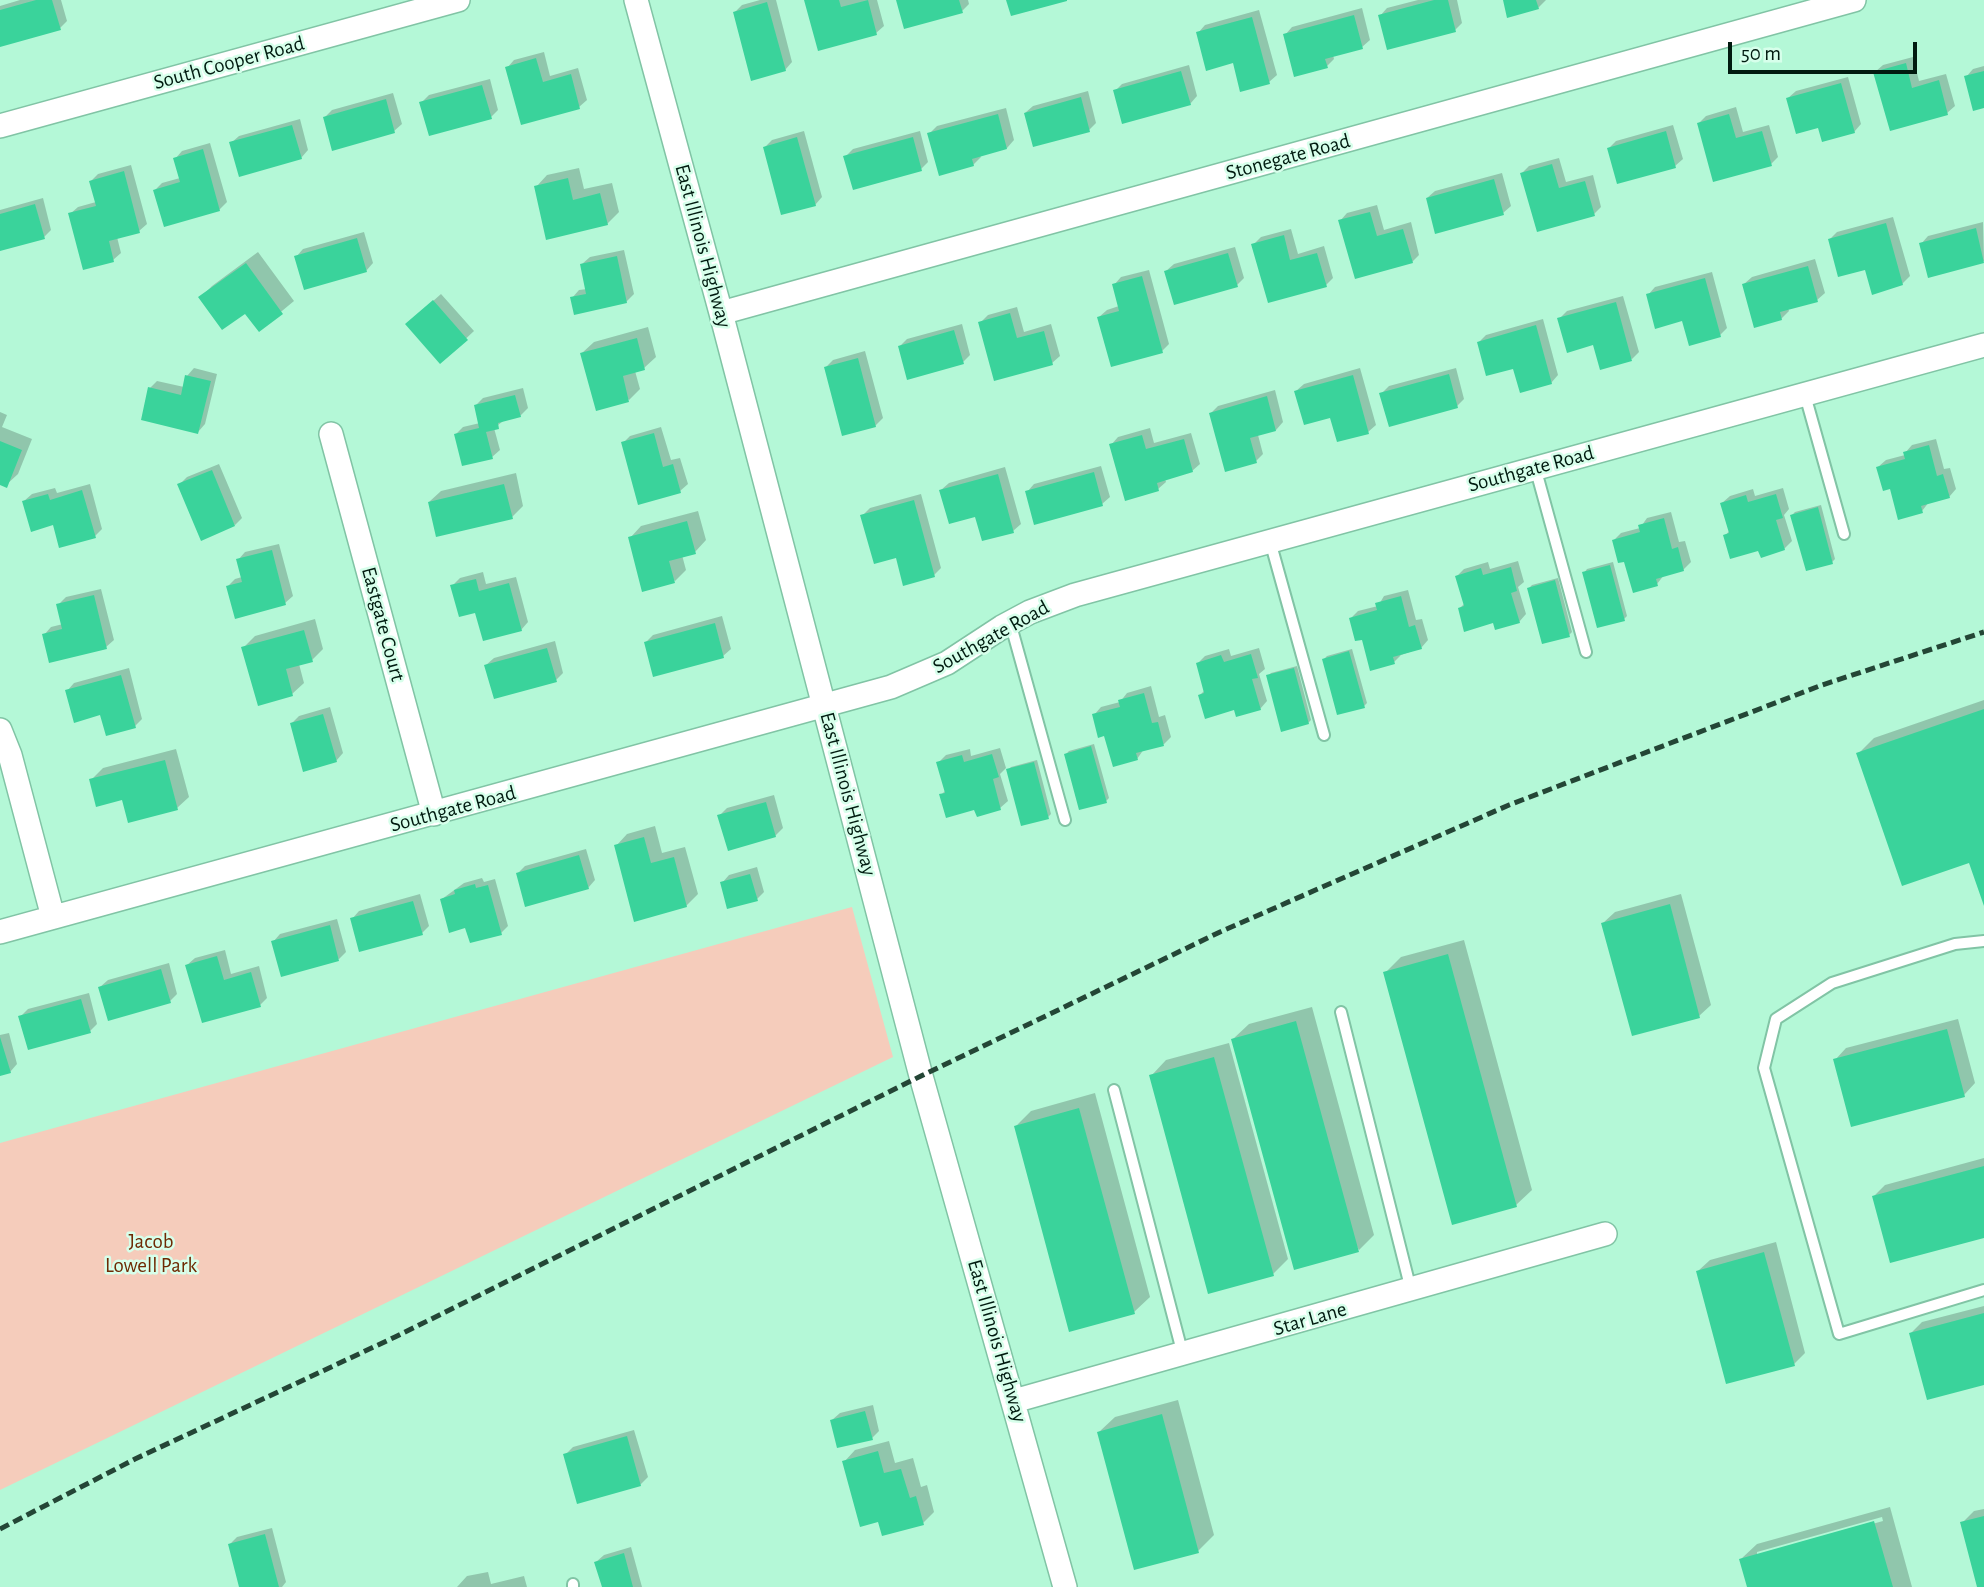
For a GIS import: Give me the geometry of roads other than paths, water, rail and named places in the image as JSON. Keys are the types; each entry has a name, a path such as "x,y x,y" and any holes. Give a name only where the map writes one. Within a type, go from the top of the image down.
{"street":[{"name":"South Cooper Road","path":"0,126 458,0"},
{"name":"East Illinois Highway","path":"636,0 921,1076 1065,1587"},
{"name":"Stonegate Road","path":"721,313 1854,0"},
{"name":"Southgate Road","path":"0,932 891,687 929,672 1010,622 1043,606 1075,595 1984,345"},
{"name":"Eastgate Court","path":"331,434 434,814"},
{"path":"0,730 10,755 53,917"},
{"name":"Star Lane","path":"1014,1401 1605,1234"}],"lane":[{"path":"1805,395 1844,534"},
{"path":"1535,467 1586,652"},
{"path":"1270,541 1324,735"},
{"path":"1010,622 1065,820"},
{"path":"1984,941 1955,944 1832,984 1776,1019 1764,1068 1839,1334 1984,1290"},
{"path":"1341,1013 1411,1290"},
{"path":"1114,1090 1183,1355"}],"railway":[{"path":"0,1529 135,1459 395,1337 921,1076 1220,932 1509,805 1822,685 1984,632"}],"park label":[{"name":"Jacob Lowell Park","path":"151,1254"}]}
